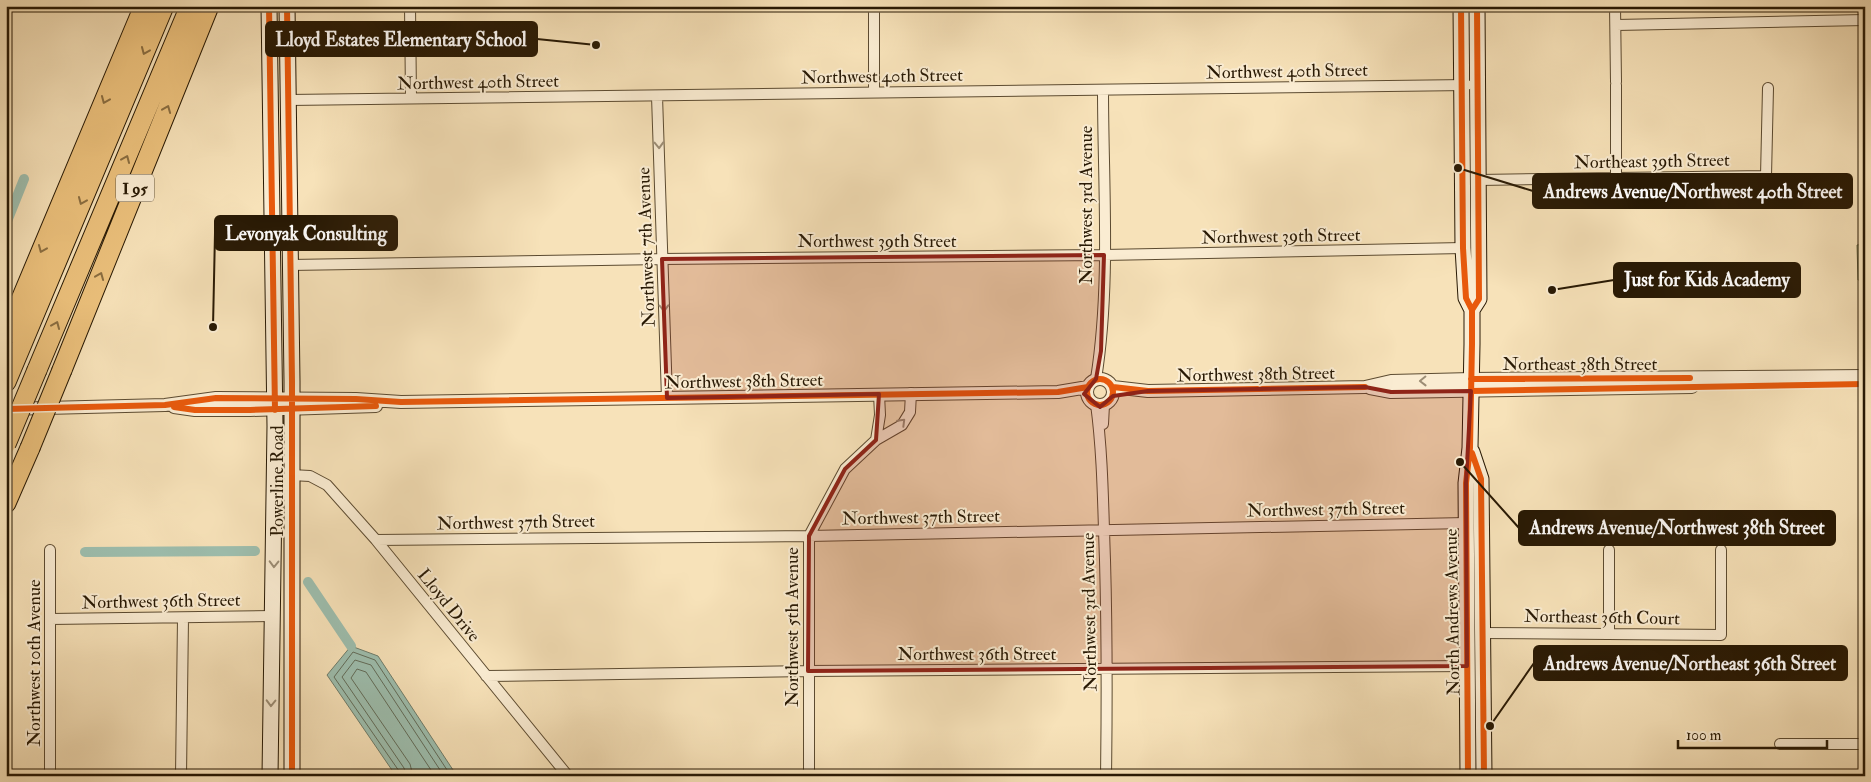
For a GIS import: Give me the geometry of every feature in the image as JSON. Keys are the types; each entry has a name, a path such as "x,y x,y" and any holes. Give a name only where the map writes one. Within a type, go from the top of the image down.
{"highway":[{"path":"6,335 144,6"},
{"path":"9,376 164,6"},
{"path":"6,444 190,6"},
{"name":"I 95","path":"6,504 209,6"}],"main road":[{"name":"Powerline Road","path":"269,6 275,404 270,776"},
{"name":"Powerline Road","path":"287,6 292,404 292,776"},
{"name":"North Andrews Avenue","path":"1461,6 1479,180 1479,299 1472,310"},
{"name":"North Andrews Avenue","path":"1468,776 1466,483 1470,448 1472,310 1466,298 1463,248 1470,85 1476,6"},
{"path":"270,58 278,86 288,100"},
{"path":"271,121 280,129 289,156"},
{"name":"North Andrews Avenue","path":"1470,448 1481,479 1484,776"},
{"path":"1467,613 1472,625 1482,633"},
{"path":"1468,666 1475,668 1483,680"}],"street":[{"path":"410,6 411,98"},
{"path":"874,6 874,92"},
{"path":"1615,6 1616,178"},
{"path":"1616,25 1865,20"},
{"name":"Northwest 40th Street","path":"288,100 1470,85"},
{"name":"Northeast 39th Street","path":"1479,180 1766,176 1768,88"},
{"name":"Northwest 3rd Avenue","path":"1102,90 1104,255 1100,392 1107,670 1106,776"},
{"name":"Northwest 7th Avenue","path":"657,96 667,398"},
{"name":"Northwest 39th Street","path":"290,266 1463,248"},
{"name":"Northeast 38th Street","path":"1471,385 1865,376"},
{"name":"Northwest 38th Street","path":"6,409 166,405 209,398 275,404 365,408 401,402 1365,387 1391,381 1471,385"},
{"name":"Northeast 38th Street","path":"1471,385 1865,384"},
{"name":"Northwest 5th Avenue","path":"809,776 809,536 845,469 876,440 902,424 910,412 911,393"},
{"path":"876,440 880,415 880,394"},
{"name":"Lloyd Drive","path":"292,475 310,476 327,485 376,540 568,776"},
{"name":"Northwest 37th Street","path":"376,540 809,536 1466,522"},
{"name":"Northwest 10th Avenue","path":"50,550 50,776"},
{"path":"1609,550 1609,634"},
{"name":"Northeast 36th Court","path":"1482,633 1722,635 1721,550"},
{"name":"Northwest 36th Street","path":"50,619 273,616"},
{"path":"181,776 183,618"},
{"name":"Northwest 36th Street","path":"486,676 808,671 1468,666"},
{"path":"1780,744 1865,744"}],"highlighted area":[{"path":"1104,255 1101,351 1096,379 1084,394 1100,407 1113,396 1148,391 1365,387 1391,392 1471,391 1466,483 1467,666 808,671 809,536 845,469 876,440 879,394 667,398 662,259"}],"green space":[{"path":"1865,244 1865,280 1858,280 1857,245"}],"water":[{"path":"351,646 378,656 457,776 396,776 327,675"}],"waterway":[{"path":"6,224 24,179"},
{"path":"85,552 255,551"},
{"path":"308,582 351,646"}],"cycle path":[{"path":"269,6 275,410"},
{"path":"287,6 292,381 292,776"},
{"path":"1461,6 1463,248 1466,298 1472,310 1470,448 1466,483 1468,776"},
{"path":"1472,310 1479,299 1477,6"},
{"path":"1471,379 1690,378"},
{"path":"1100,379 1109,383 1113,392 1109,401 1100,405 1091,401 1087,392 1091,383 1100,379"},
{"path":"1471,391 1865,384"},
{"path":"6,409 165,405 216,398 356,399 401,402 1058,392 1088,387"},
{"path":"1113,387 1148,391 1365,387"},
{"path":"174,407 195,410 250,410 376,406"},
{"path":"1472,453 1481,479 1484,776"}],"place":[{"name":"Lloyd Estates Elementary School","path":"596,45"},
{"name":"Andrews Avenue/Northwest 40th Street","path":"1458,168"},
{"name":"Just for Kids Academy","path":"1552,290"},
{"name":"Levonyak Consulting","path":"213,327"},
{"name":"Andrews Avenue/Northwest 38th Street","path":"1460,462"},
{"name":"Andrews Avenue/Northeast 36th Street","path":"1490,726"}]}
